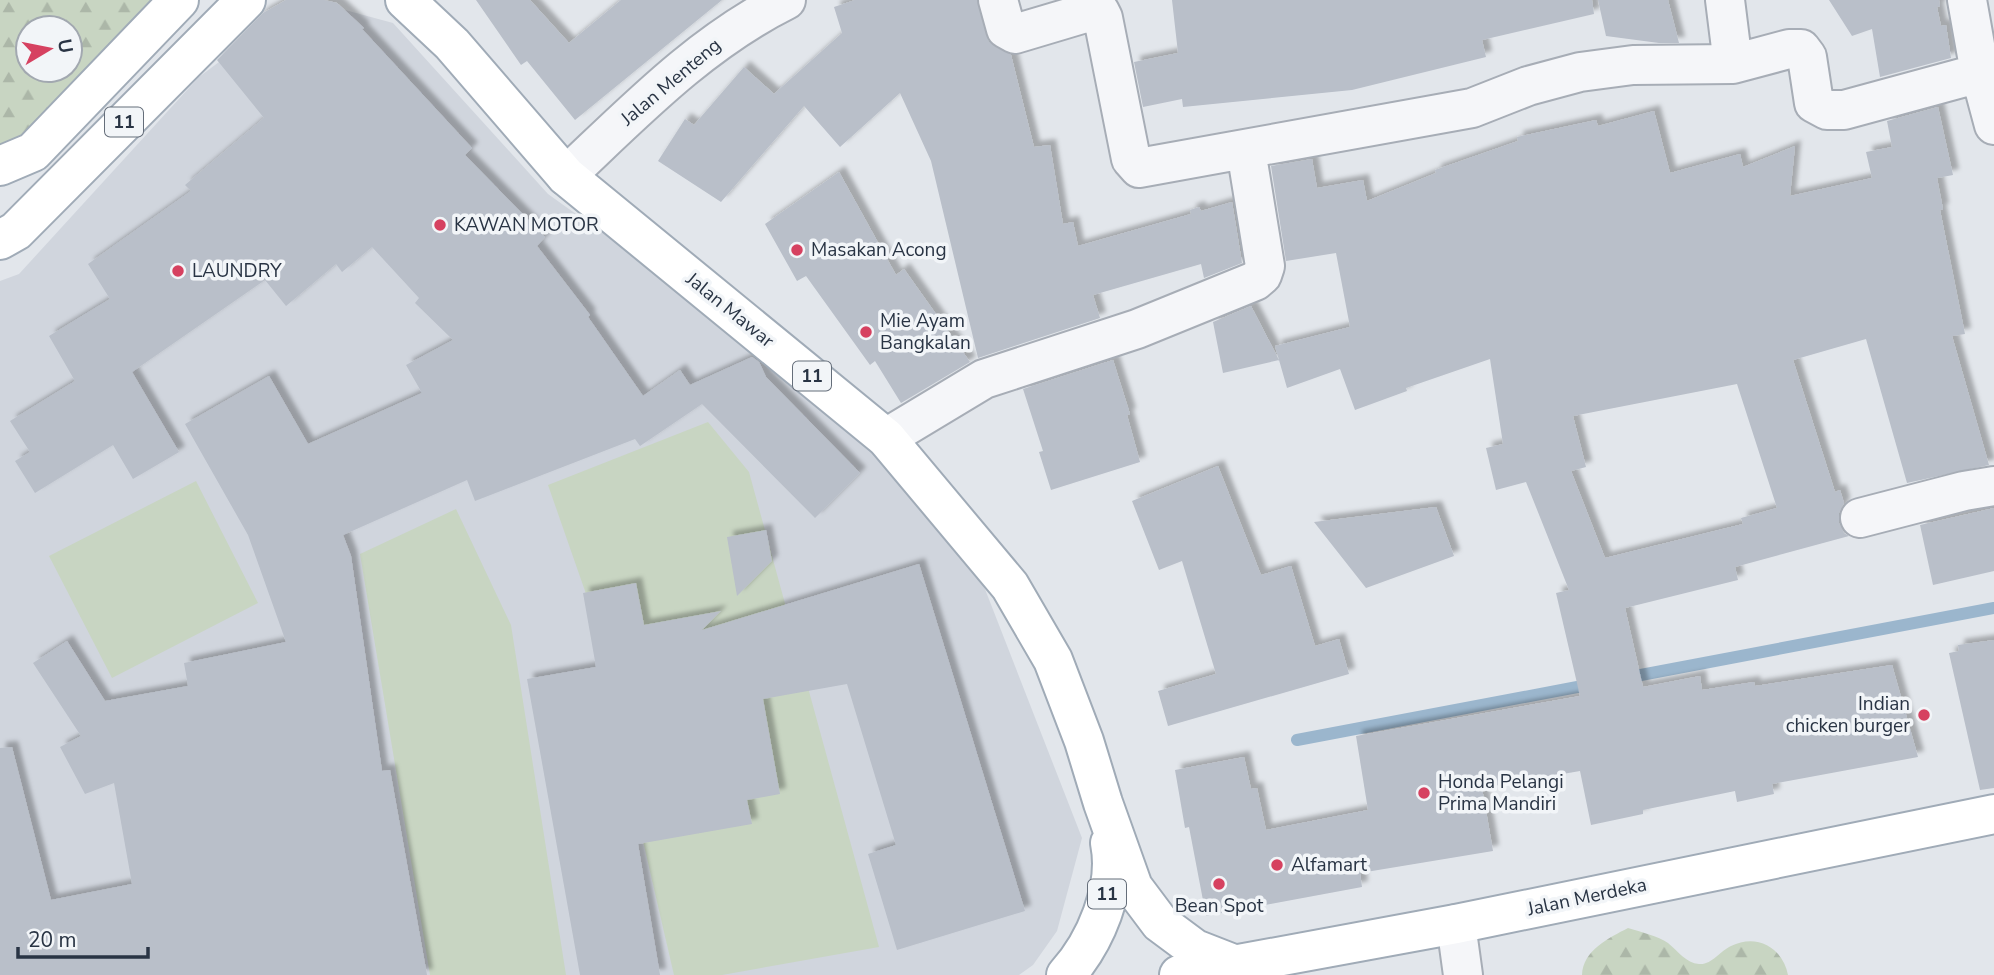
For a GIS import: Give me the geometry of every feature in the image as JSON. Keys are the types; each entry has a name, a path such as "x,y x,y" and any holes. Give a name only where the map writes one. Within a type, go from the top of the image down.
{"main road":[{"path":"0,166 33,152 179,0"},
{"name":"11","path":"0,240 16,231 246,0"},
{"name":"Jalan Mawar","path":"416,7 452,44 566,176 886,438 1010,586 1053,660 1084,741 1103,803"},
{"path":"1103,803 1133,887 1160,923 1195,949 1236,965"},
{"name":"11","path":"1066,975 1082,957 1105,909 1113,855 1103,803"},
{"name":"Jalan Merdeka","path":"1179,975 1456,925 1994,814"}],"street":[{"name":"Jalan Menteng","path":"566,176 703,50 786,0"},
{"path":"998,0 1006,29 1015,34 1092,11 1100,12 1131,159 1139,168 1472,108 1528,86 1580,72 1633,65 1733,64 1789,49 1801,49 1807,57 1814,103 1827,110 1844,110 1987,70"},
{"path":"1725,0 1733,64"},
{"path":"1967,0 1987,70 1994,125"},
{"path":"886,438 984,379 1137,329 1255,281 1262,275 1265,266 1246,149"},
{"path":"1860,518 1964,491 1994,486"},
{"path":"1456,925 1463,975"}],"shaded area":[{"path":"334,7 393,23 548,194 805,378 967,543 1082,838 1057,931 1033,965 1019,975 0,975 0,281 19,274 199,77 291,8"}],"green space":[{"path":"0,0 151,0 84,71 84,14 14,14 14,84 72,84 11,149 0,150"},
{"path":"708,422 749,472 879,947 722,975 674,975 585,591 548,485"},
{"path":"196,481 258,603 112,678 49,556"},
{"path":"456,509 511,625 566,975 430,975 360,554"},
{"path":"1628,928 1668,943 1686,959 1699,964 1712,960 1727,948 1741,942 1759,942 1781,957 1788,975 1582,975 1583,966 1592,952"}],"building":[{"path":"286,0 324,0 337,3 364,28 362,29 472,148 465,155 545,237 537,246 590,315 588,317 643,396 680,370 690,385 752,357 759,362 766,377 860,473 815,518 702,404 640,446 635,439 475,501 467,480 343,535 351,556 382,771 390,770 427,975 0,975 0,748 12,747 51,900 132,884 114,783 85,794 60,747 81,736 33,663 67,641 105,701 188,686 184,663 286,642 248,535 185,424 269,376 308,444 422,393 406,365 453,340 415,303 419,298 372,247 342,272 336,264 286,306 265,280 132,372 179,452 133,479 113,445 35,493 15,461 30,452 10,421 75,381 49,336 110,299 88,264 191,191 185,185 264,118 217,60 263,13"},
{"path":"476,0 530,0 569,43 621,0 722,0 575,120 527,61 521,65"},
{"path":"855,0 977,0 989,42 1011,55 1034,147 1050,145 1063,224 1073,222 1078,246 1191,214 1190,210 1199,207 1201,211 1232,202 1242,263 1204,278 1201,264 1093,295 1100,318 978,358 931,161 900,93 840,147 804,106 721,202 658,161 685,119 694,125 744,67 774,94 842,33 834,7"},
{"path":"1172,0 1592,0 1594,14 1482,40 1486,57 1352,90 1183,107 1182,99 1143,107 1134,62 1178,53"},
{"path":"1598,0 1668,0 1679,43 1606,36"},
{"path":"1829,0 1939,0 1940,6 1937,7 1941,26 1946,25 1951,58 1880,77 1872,29 1852,36"},
{"path":"1938,107 1953,175 1937,178 1943,209 1940,210 1965,334 1952,336 1989,465 1907,483 1866,339 1793,360 1835,492 1840,490 1844,503 1839,513 1839,523 1844,533 1849,536 1735,567 1738,580 1625,608 1643,687 1700,676 1702,690 1754,682 1755,686 1892,665 1918,757 1772,784 1774,794 1737,802 1735,791 1643,810 1643,814 1591,825 1580,771 1482,788 1493,851 1360,873 1362,887 1206,916 1189,827 1185,828 1175,770 1244,757 1251,789 1257,788 1266,830 1368,810 1356,736 1580,696 1556,593 1569,590 1526,482 1496,490 1486,448 1503,444 1490,359 1406,388 1407,391 1355,410 1340,369 1287,388 1275,346 1350,327 1336,253 1286,261 1271,166 1312,159 1317,188 1363,180 1367,201 1436,173 1435,170 1518,141 1517,137 1596,120 1598,126 1654,111 1670,173 1740,154 1743,167 1795,146 1790,196 1872,178 1866,152 1892,147 1887,121","holes":["1737,384 1777,508 1741,518 1743,524 1605,558 1571,471 1586,467 1573,416"]},
{"path":"839,172 896,275 904,269 970,362 901,403 875,361 870,365 806,276 797,281 765,224"},
{"path":"1251,306 1279,360 1223,373 1213,322"},
{"path":"1113,360 1130,414 1127,415 1140,462 1051,490 1039,452 1043,451 1023,389"},
{"path":"1218,466 1261,575 1291,566 1315,646 1339,639 1349,674 1168,726 1158,691 1216,674 1182,561 1159,570 1132,501"},
{"path":"1436,507 1454,556 1366,588 1314,522"},
{"path":"1994,508 1994,571 1933,585 1920,525"},
{"path":"766,530 772,561 737,596 727,537"},
{"path":"919,564 1025,911 897,950 868,854 896,845 847,684 763,699 780,794 747,800 752,824 638,844 660,975 580,975 527,679 596,667 583,593 636,583 644,625 721,611 702,630"},
{"path":"1994,640 1994,788 1980,790 1949,653 1959,651 1958,645"}],"waterway":[{"path":"1625,678 1994,608"},
{"path":"1297,740 1593,684"}],"place":[{"name":"KAWAN MOTOR","path":"440,225"},
{"name":"Masakan Acong","path":"797,250"},
{"name":"LAUNDRY","path":"178,271"},
{"name":"Mie Ayam Bangkalan","path":"866,332"},
{"name":"Indian chicken burger","path":"1924,715"},
{"name":"Honda Pelangi Prima Mandiri","path":"1424,793"},
{"name":"Alfamart","path":"1277,865"},
{"name":"Bean Spot","path":"1219,884"}]}
